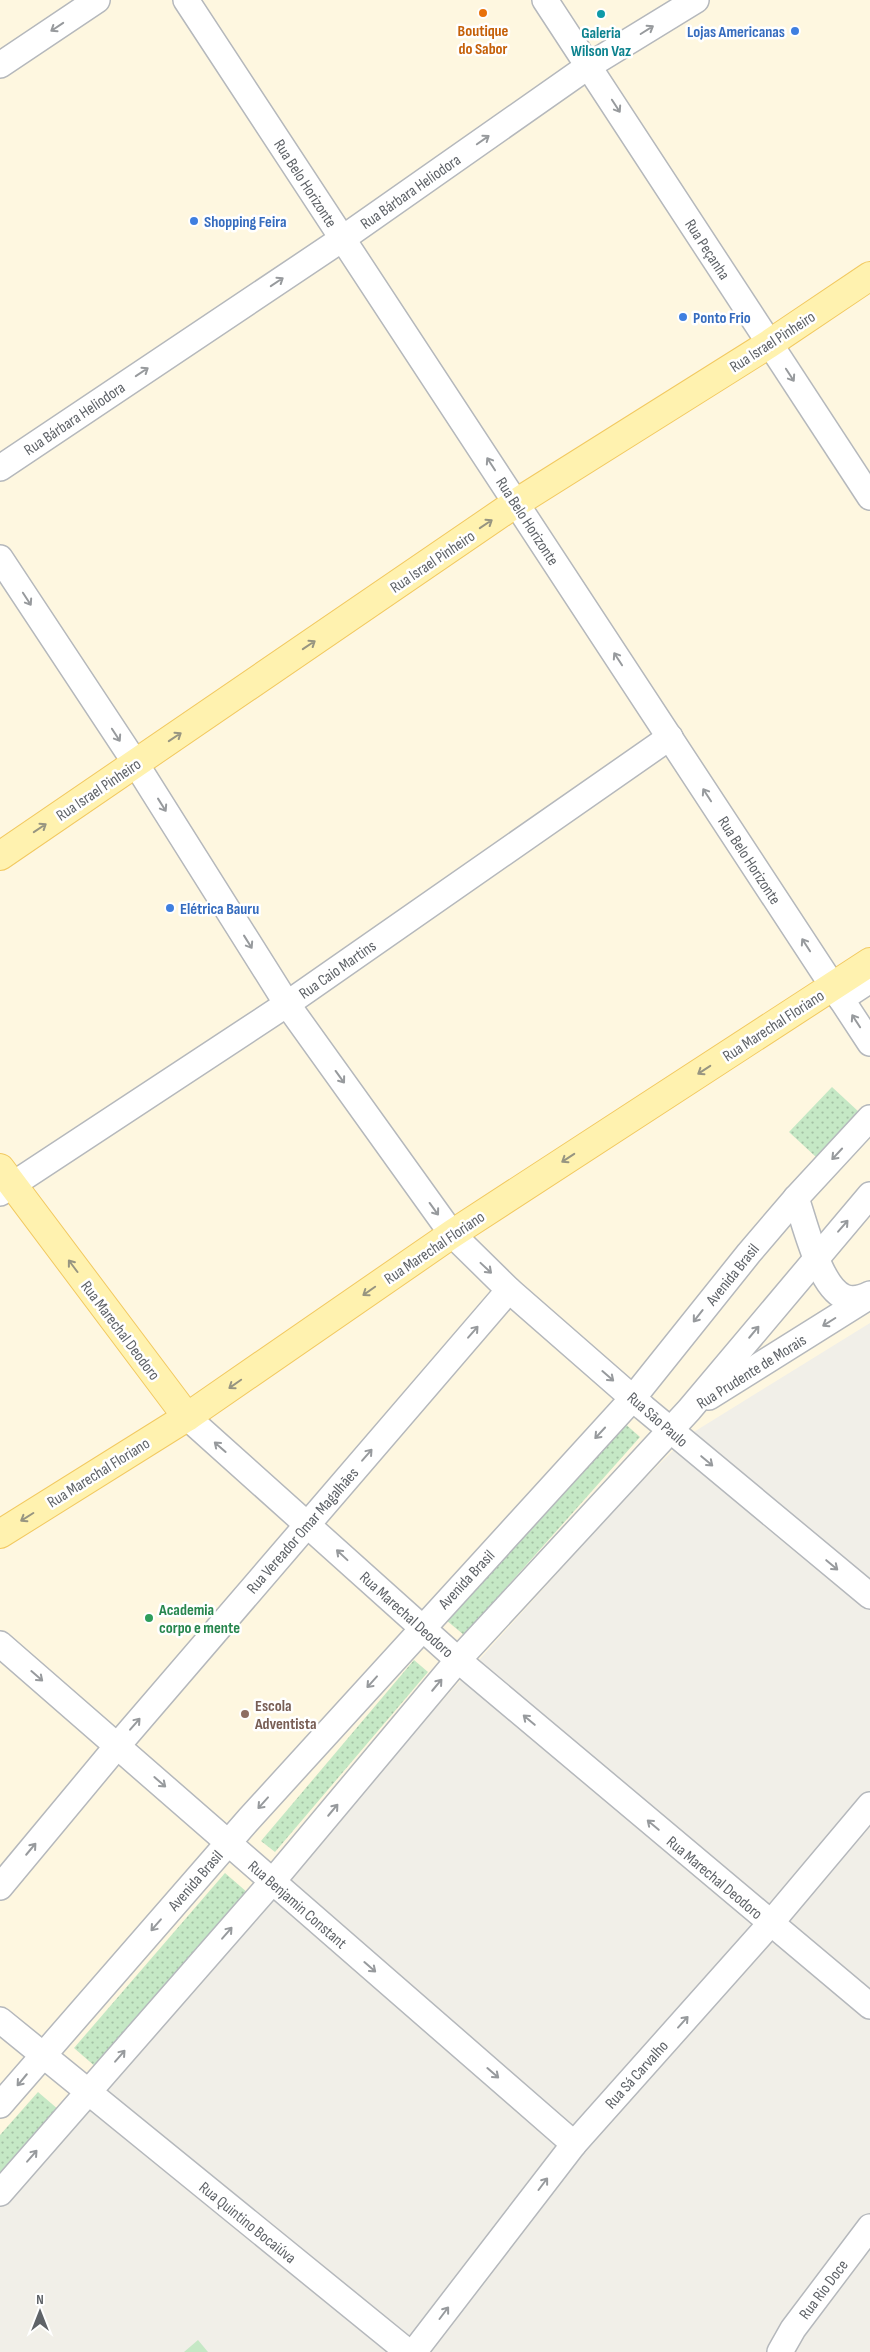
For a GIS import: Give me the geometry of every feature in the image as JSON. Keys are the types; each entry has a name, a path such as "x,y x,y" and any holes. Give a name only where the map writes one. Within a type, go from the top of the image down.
{"main road":[{"name":"Rua Israel Pinheiro","path":"0,856 516,503 769,344 870,276"},
{"name":"Rua Marechal Floriano","path":"0,1534 186,1417 452,1234 837,992 870,962"},
{"name":"Rua Marechal Deodoro","path":"4,1182 186,1417"}],"street":[{"path":"0,65 97,0"},
{"name":"Rua Belo Horizonte","path":"186,0 870,1042"},
{"name":"Rua Peçanha","path":"545,0 590,65 769,344 870,497"},
{"name":"Rua Bárbara Heliodora","path":"0,468 342,238 590,65 696,0"},
{"name":"Rua São Paulo","path":"0,558 136,764 287,1004 452,1234 509,1290 633,1404 670,1429 870,1596"},
{"name":"Rua Caio Martins","path":"4,1182 287,1004 670,737"},
{"name":"Rua Marechal Floriano","path":"837,992 870,980"},
{"name":"Avenida Brasil","path":"0,2105 228,1842 421,1628 633,1404 722,1285 796,1198 870,1118"},
{"path":"0,2193 272,1882 458,1660 689,1410 870,1194"},
{"path":"796,1198 816,1257 832,1288 845,1298 859,1299 870,1295"},
{"name":"Rua Vereador Omar Magalhães","path":"0,1886 118,1745 509,1290"},
{"name":"Rua Prudente de Morais","path":"633,1404 689,1410 870,1295"},
{"name":"Rua Marechal Deodoro","path":"186,1417 308,1523 458,1660 770,1924 870,2006"},
{"name":"Rua Benjamin Constant","path":"0,1644 574,2144"},
{"name":"Rua Sá Carvalho","path":"414,2352 574,2144 770,1924 870,1805"},
{"path":"0,2020 44,2054"},
{"name":"Rua Quintino Bocaiúva","path":"44,2054 88,2092 408,2352"},
{"name":"Rua Rio Doce","path":"780,2352 793,2329 870,2227"}],"shaded area":[{"path":"0,0 870,0 870,1323 689,1435 628,1495 0,2191"}],"green space":[{"path":"832,1087 859,1112 816,1157 789,1132"},
{"path":"623,1422 640,1437 464,1635 446,1620"},
{"path":"414,1660 428,1672 275,1852 261,1841"},
{"path":"225,1873 248,1893 97,2068 74,2048"},
{"path":"38,2092 59,2110 0,2177 0,2135"},
{"path":"198,2340 208,2352 184,2352"}],"place":[{"name":"Boutique do Sabor","path":"483,13"},
{"name":"Galeria Wilson Vaz","path":"601,14"},
{"name":"Lojas Americanas","path":"795,31"},
{"name":"Shopping Feira","path":"194,221"},
{"name":"Ponto Frio","path":"683,317"},
{"name":"Elétrica Bauru","path":"170,908"},
{"name":"Academia corpo e mente","path":"149,1618"},
{"name":"Escola Adventista","path":"245,1714"}]}
